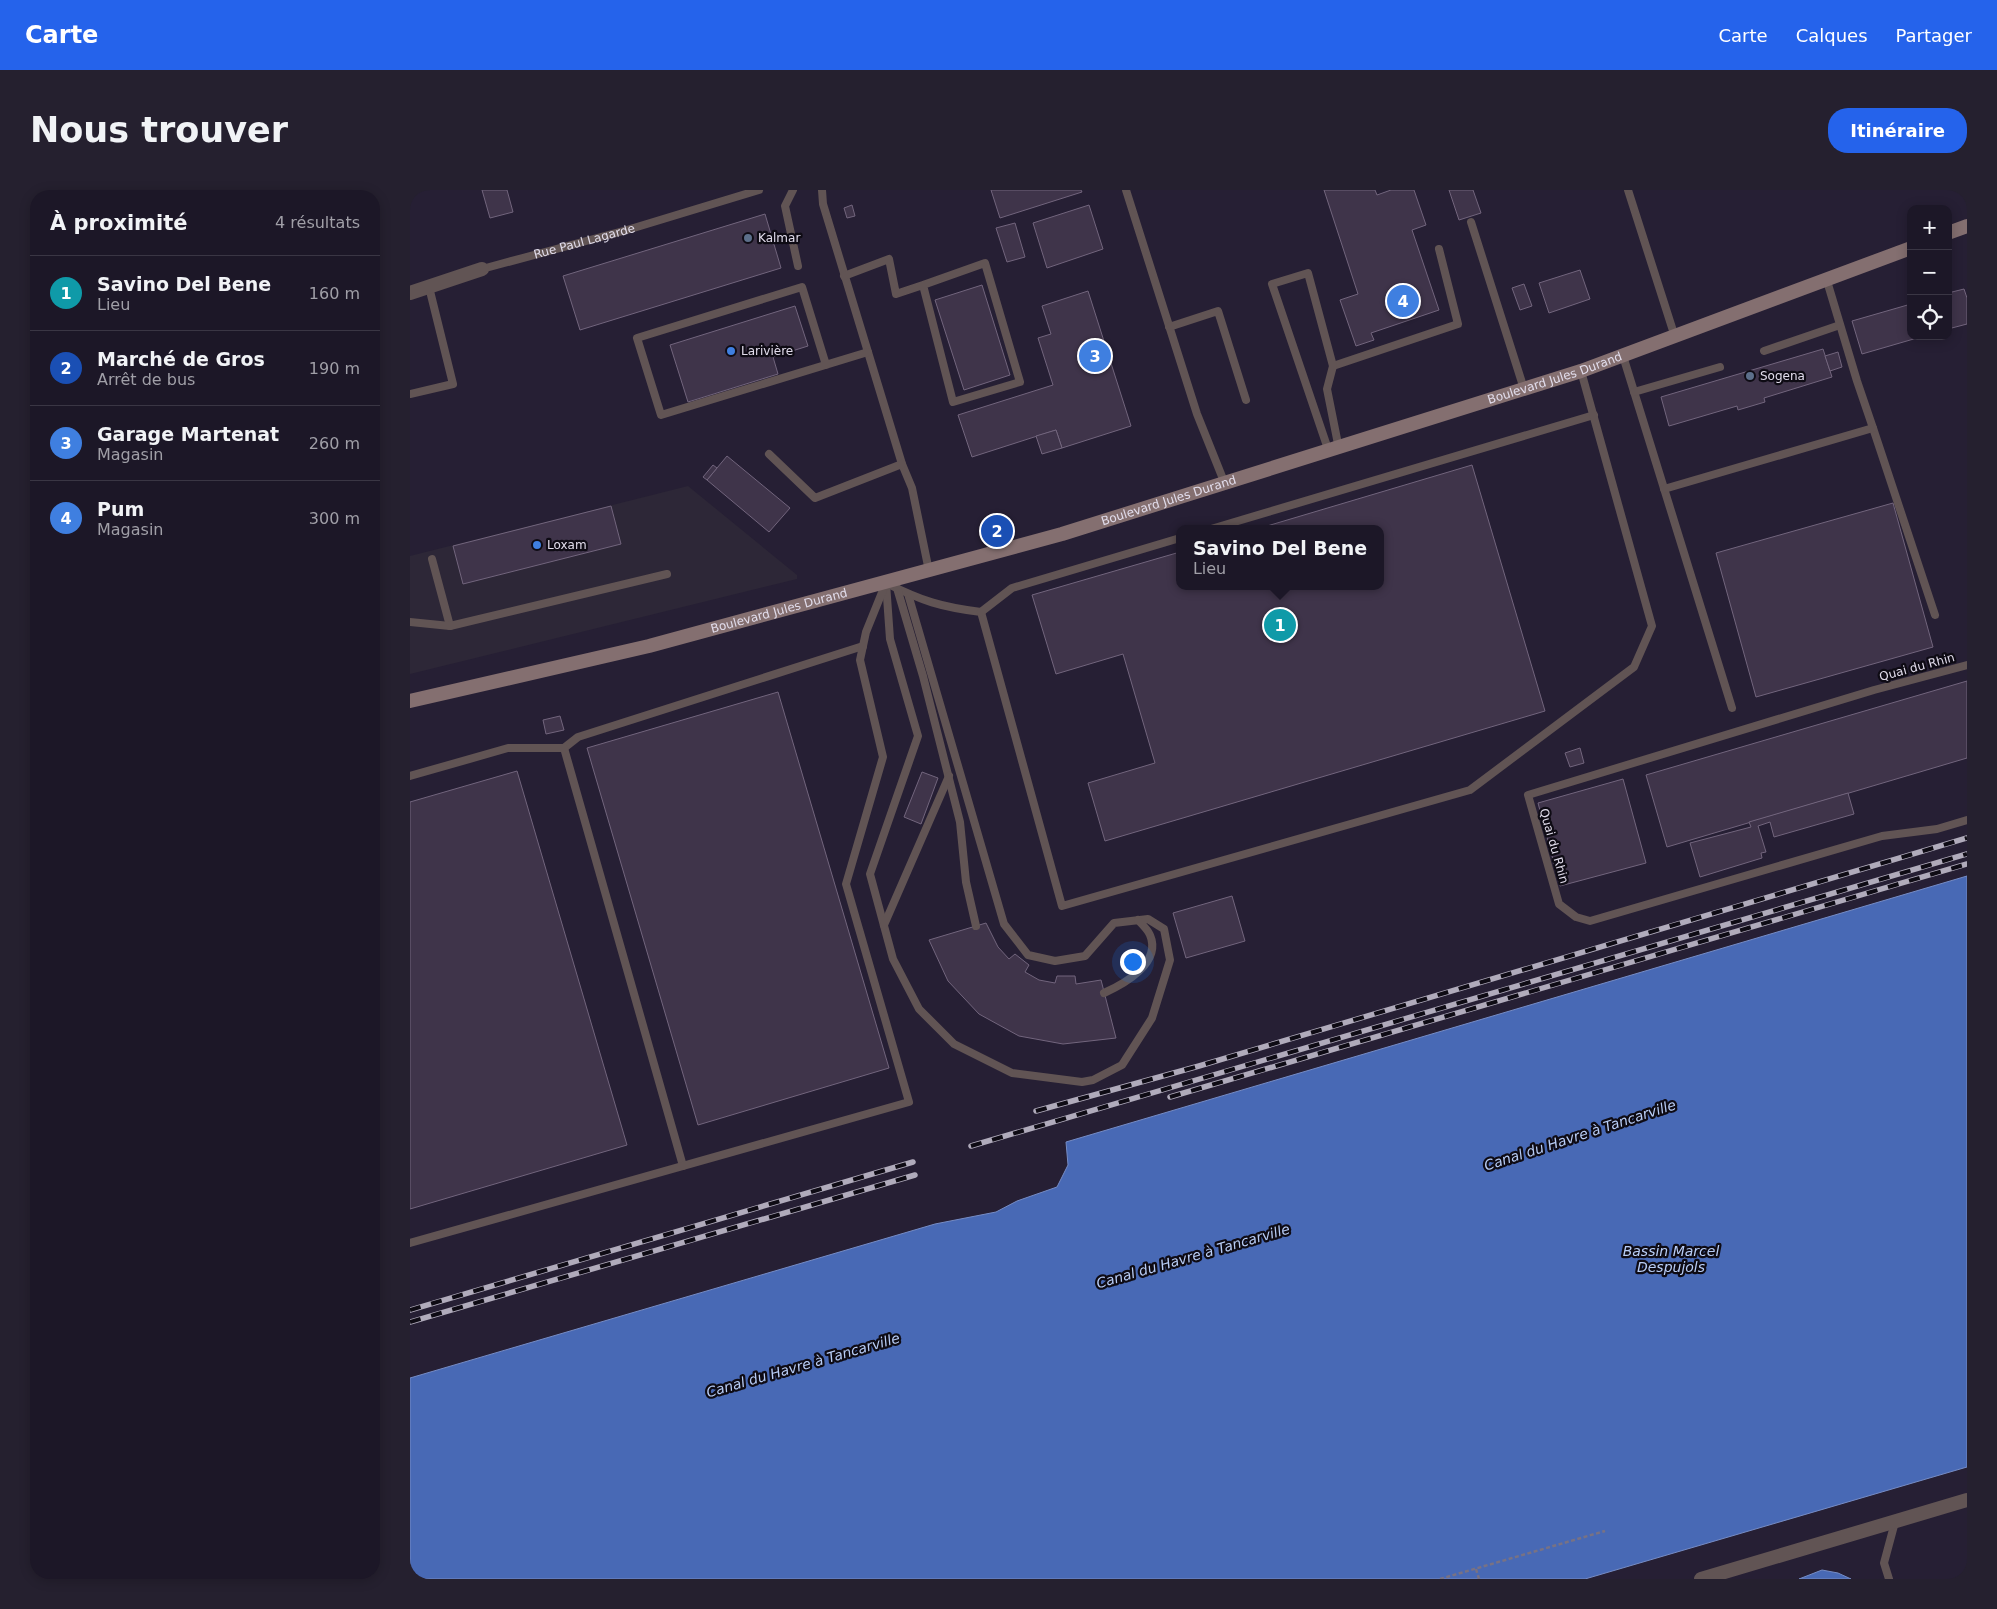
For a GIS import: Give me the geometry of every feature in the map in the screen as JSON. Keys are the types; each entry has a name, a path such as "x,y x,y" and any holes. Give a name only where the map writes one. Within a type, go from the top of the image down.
{"main road":[{"path":"1952,232 1967,226"},
{"name":"Boulevard Jules Durand","path":"410,701 649,646 891,586 929,571 1062,534 1582,371 1907,250"}],"street":[{"name":"Rue Paul Lagarde","path":"410,293 482,269"},
{"path":"1701,1579 1967,1500"}],"lane":[{"name":"Rue Paul Lagarde","path":"482,269 627,230 759,190"},
{"path":"793,190 785,206 798,266"},
{"path":"822,190 823,204 844,276 902,464 912,488 929,571"},
{"path":"1126,190 1197,414 1225,484"},
{"path":"1628,190 1675,337"},
{"path":"1471,222 1524,389"},
{"path":"1333,366 1458,324 1439,249"},
{"path":"844,276 889,259 896,294 984,263 1020,382 953,402 923,285"},
{"path":"1308,273 1333,366 1327,389 1334,450 1272,284 1308,273"},
{"path":"1827,281 1935,615"},
{"path":"410,394 453,384 429,287"},
{"path":"826,365 802,288 637,338 661,415 826,365 868,352"},
{"path":"1169,327 1218,311 1246,400"},
{"path":"1764,351 1840,325"},
{"path":"1622,356 1732,708"},
{"path":"1634,392 1720,367"},
{"path":"982,612 1062,906 1470,790 1634,667 1652,626 1582,371"},
{"path":"1225,525 1594,416"},
{"path":"1664,488 1873,428"},
{"path":"770,454 815,498 902,464"},
{"path":"891,586 927,603 982,612 1012,588 1176,539"},
{"path":"432,559 450,626"},
{"path":"410,622 450,626 667,574"},
{"path":"891,586 890,639 918,736 870,874 893,958 919,1008 954,1044 1012,1073 1082,1082 1092,1080 1122,1065 1152,1018 1170,960 1164,929 1148,919 1114,923 1085,956 1054,961 1028,955 1004,924 908,594"},
{"path":"410,1243 909,1102 846,884 883,757 860,660 863,646 891,586"},
{"path":"891,586 949,776 960,822 966,882 976,926"},
{"path":"410,776 508,748 564,748 578,737 863,646"},
{"name":"Quai du Rhin","path":"1967,665 1865,693 1528,795 1559,904 1576,917 1590,921 1882,836 1937,829 1967,820"},
{"path":"564,748 683,1166"},
{"path":"884,925 949,776"},
{"path":"1104,993 1124,983 1141,970 1151,956 1151,936 1138,920"},
{"path":"1889,1579 1884,1563 1895,1522"}],"path":[{"path":"1440,1579 1605,1531"},
{"path":"1476,1569 1479,1579"}],"shaded area":[{"name":"Loxam","path":"688,486 797,575 797,579 410,674 410,556"}],"water":[{"name":"Bassin Marcel Despujols","path":"1967,876 1967,1467 1585,1579 410,1579 410,1378 935,1224 996,1212 1017,1201 1057,1187 1068,1165 1066,1142"},
{"path":"1822,1570 1838,1573 1851,1579 1799,1579"}],"building":[{"path":"482,190 507,190 513,212 490,218"},
{"path":"991,190 1081,190 1082,192 1000,218"},
{"path":"1324,190 1375,190 1377,195 1391,190 1414,190 1426,225 1412,230 1439,310 1371,333 1374,340 1356,346 1340,300 1358,294"},
{"path":"1449,190 1473,190 1481,213 1459,220"},
{"path":"852,205 855,216 847,218 844,208"},
{"path":"1089,205 1103,249 1047,268 1033,223"},
{"path":"765,214 781,268 580,330 563,276"},
{"path":"1015,223 1025,257 1007,262 996,228"},
{"path":"1580,270 1590,299 1549,313 1539,283"},
{"path":"1524,284 1532,306 1520,310 1512,288"},
{"path":"982,285 1010,375 964,390 935,300"},
{"path":"1964,289 1967,298 1967,324 1952,328 1952,295 1952,292"},
{"path":"1088,291 1131,426 1062,448 1056,430 972,457 958,415 1053,385 1038,338 1051,334 1042,306"},
{"path":"1907,305 1907,340 1910,340 1862,354 1852,321"},
{"name":"Larivière","path":"795,306 808,346 773,357 778,374 688,402 670,345"},
{"path":"1823,349 1832,377 1764,398 1765,402 1738,410 1737,406 1669,426 1661,397"},
{"path":"1838,352 1842,367 1830,371 1825,356"},
{"path":"1056,430 1062,448 1042,454 1036,436"},
{"path":"727,456 790,508 769,532 707,480"},
{"path":"713,465 717,468 707,480 703,477"},
{"path":"1472,465 1545,711 1105,841 1088,783 1155,763 1123,654 1056,674 1032,595 1176,553 1176,590 1384,590 1384,525 1270,525"},
{"path":"1893,503 1933,647 1756,697 1716,553"},
{"name":"Loxam","path":"611,506 621,544 463,584 453,546"},
{"path":"1967,681 1967,758 1667,847 1646,775"},
{"path":"778,692 889,1068 698,1125 587,748"},
{"path":"560,716 564,730 546,734 543,720"},
{"path":"1580,748 1584,763 1570,767 1565,753"},
{"path":"517,771 627,1145 410,1209 410,802"},
{"path":"922,772 938,778 921,824 904,817"},
{"path":"1623,779 1646,863 1560,886 1538,803"},
{"path":"1848,793 1854,814 1774,837 1770,822 1758,826 1766,852 1761,853 1762,858 1700,877 1690,843 1751,827 1749,822"},
{"path":"1232,896 1245,941 1186,958 1173,913"},
{"path":"986,923 998,947 1009,959 1015,954 1029,965 1025,972 1039,980 1055,983 1057,976 1075,976 1076,984 1101,980 1116,1038 1063,1044 1019,1036 979,1014 948,981 929,940"}],"railway":[{"path":"1036,1111 1199,1066 1967,838"},
{"path":"971,1146 1967,854"},
{"path":"1170,1097 1967,864"},
{"path":"410,1310 913,1162"},
{"path":"410,1322 915,1175"}],"place":[{"name":"Kalmar","path":"748,238"},
{"name":"Pum","path":"1403,301"},
{"name":"Larivière","path":"731,351"},
{"name":"Garage Martenat","path":"1095,356"},
{"name":"Sogena","path":"1750,376"},
{"name":"Marché de Gros","path":"997,531"},
{"name":"Loxam","path":"537,545"},
{"name":"Savino Del Bene","path":"1280,625"}],"water label":[{"name":"Canal du Havre à Tancarville","path":"1580,1135"},
{"name":"Canal du Havre à Tancarville","path":"1193,1256"},
{"name":"Canal du Havre à Tancarville","path":"803,1365"}]}
